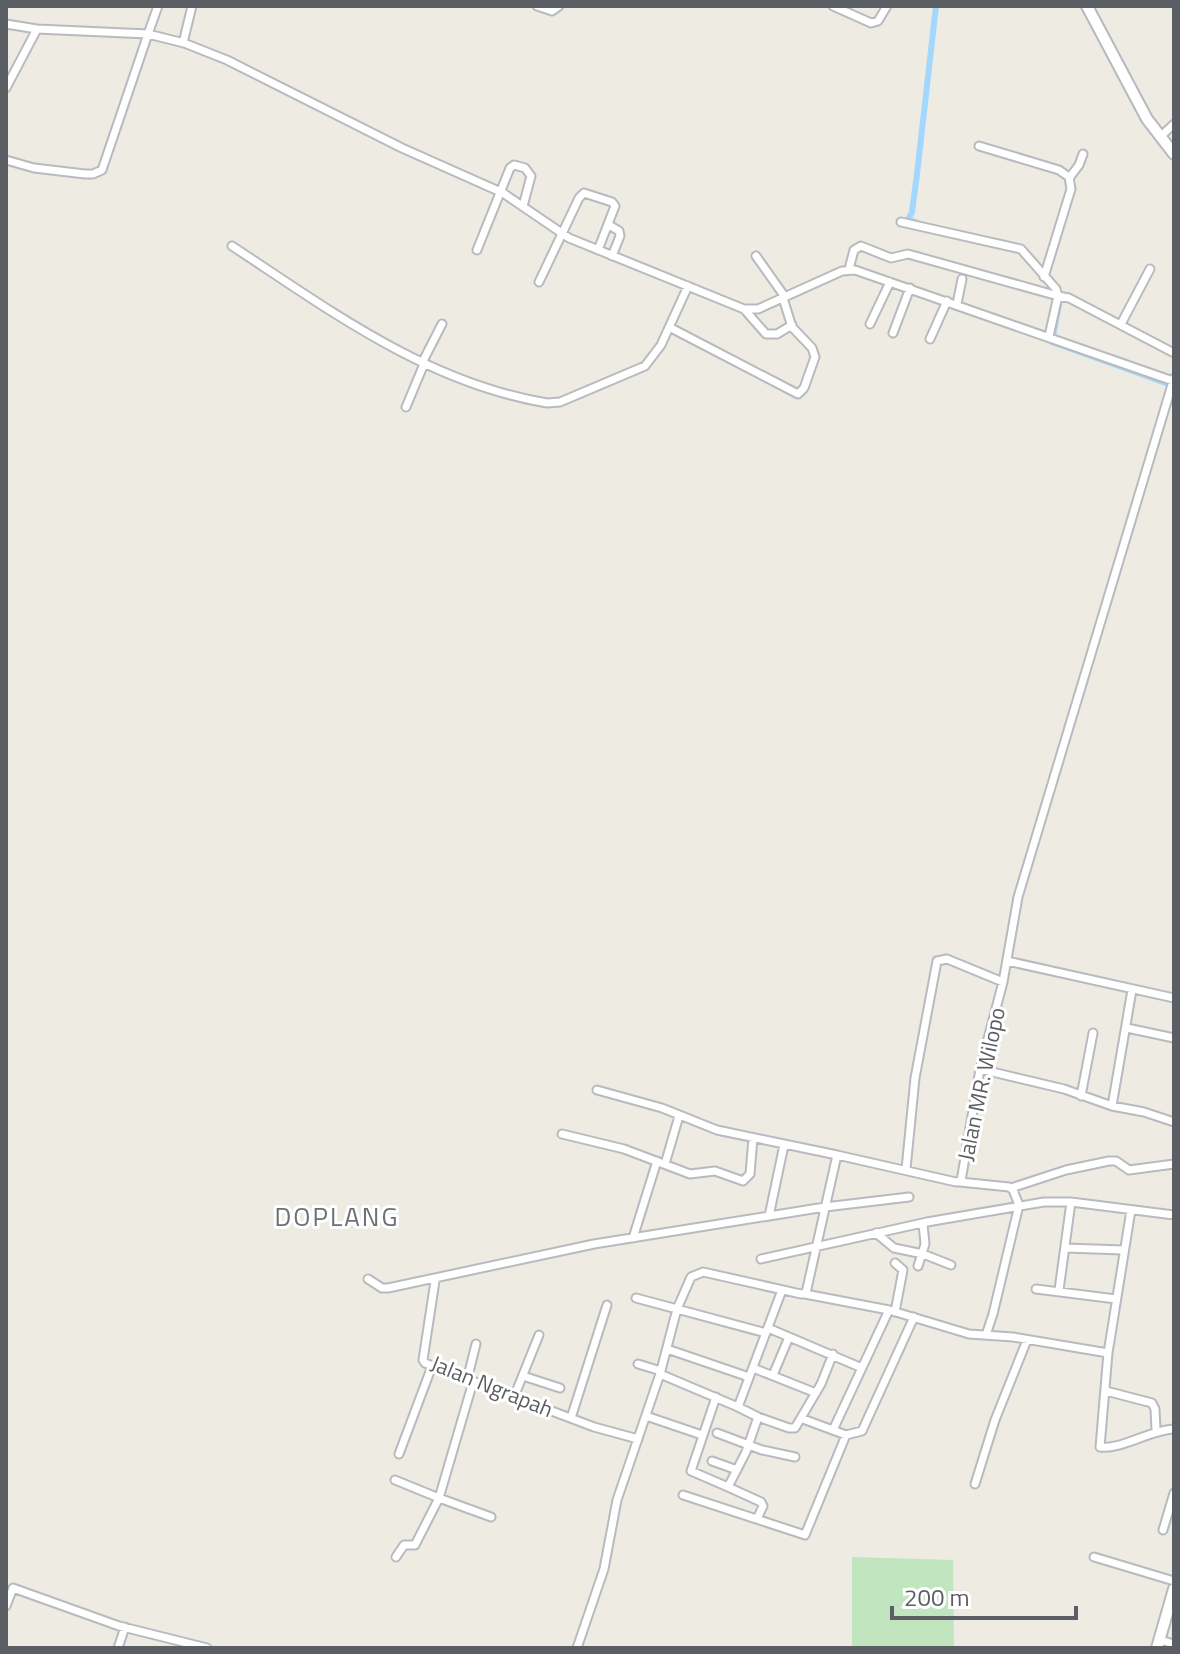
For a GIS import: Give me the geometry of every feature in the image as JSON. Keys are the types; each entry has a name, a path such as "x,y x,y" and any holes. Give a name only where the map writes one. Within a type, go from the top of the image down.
{"street":[{"path":"6,160 34,168 85,174 102,170 158,6"},
{"path":"183,43 192,6"},
{"path":"537,6 552,11 559,6"},
{"path":"833,6 875,23 887,6"},
{"path":"854,16 858,6"},
{"path":"1087,6 1137,101 1174,154"},
{"path":"6,24 37,29 148,34 183,43 227,60 402,148 500,192 563,234 744,309 754,310 849,269 1051,336 1172,382"},
{"path":"6,88 9,72 28,50 37,29"},
{"path":"1160,137 1174,124"},
{"path":"979,146 1059,170 1070,177"},
{"path":"1046,273 1071,189 1070,177 1083,154"},
{"path":"477,250 512,166 525,168 531,173 523,206"},
{"path":"539,282 584,193 614,204 615,209 598,250"},
{"path":"901,222 1021,249 1046,273 1061,296 1051,336"},
{"path":"609,225 619,231 620,236 612,256"},
{"path":"232,246 391,348 473,384 538,402 553,403 645,366 654,358 671,328 688,286"},
{"path":"849,269 854,250 861,246 887,257 908,254 1061,296 1174,353"},
{"path":"671,328 798,394 804,388 815,357 812,348 795,331 784,298 756,256"},
{"path":"1121,324 1150,269"},
{"path":"957,304 962,279"},
{"path":"870,324 890,282"},
{"path":"893,333 910,288"},
{"path":"930,339 947,301"},
{"path":"744,309 766,334 777,334 792,325"},
{"path":"406,407 442,324"},
{"name":"Jalan MR. Wilopo","path":"597,1090 662,1108 717,1130 960,1182 980,1069 1003,982 1018,897 1172,382"},
{"path":"906,1169 915,1078 937,961 947,959 1003,982"},
{"path":"1007,961 1174,998"},
{"path":"1112,1106 1132,990"},
{"path":"1127,1028 1174,1038"},
{"path":"1081,1096 1093,1033"},
{"path":"980,1069 1174,1122"},
{"path":"633,1238 679,1116"},
{"path":"562,1134 624,1149 690,1174 715,1171 743,1181 750,1174 753,1138"},
{"path":"769,1216 784,1145"},
{"path":"805,1294 819,1245 837,1155"},
{"path":"960,1182 1011,1188 1066,1170 1109,1161 1116,1161 1129,1170 1174,1164"},
{"path":"986,1335 1019,1205 1011,1188"},
{"path":"368,1279 384,1288 633,1238 825,1207 909,1197"},
{"path":"1059,1290 1071,1202"},
{"path":"761,1259 1019,1205 1071,1202 1174,1215"},
{"path":"1131,1210 1108,1353 1100,1447 1110,1447 1156,1430 1174,1429"},
{"path":"918,1266 923,1254 923,1224"},
{"path":"876,1233 894,1248 923,1254 951,1265"},
{"path":"1066,1248 1123,1250"},
{"path":"833,1430 892,1311 903,1270 895,1263"},
{"path":"577,1648 604,1569 617,1500 660,1373 677,1309 688,1280 698,1272 892,1311 969,1334 1108,1353"},
{"name":"Jalan Ngrapah","path":"433,1279 423,1360 470,1381 594,1427 638,1439"},
{"path":"1036,1289 1116,1299"},
{"path":"738,1407 782,1290"},
{"path":"636,1298 767,1330 862,1368"},
{"path":"571,1418 607,1305"},
{"path":"803,1419 846,1435 862,1431 914,1317"},
{"path":"514,1397 539,1335"},
{"path":"773,1375 789,1337"},
{"path":"975,1484 995,1420 1027,1340"},
{"path":"396,1557 404,1545 415,1545 439,1498 470,1381 476,1344"},
{"path":"667,1349 749,1377"},
{"path":"638,1364 758,1417 795,1428 803,1419 833,1354"},
{"path":"399,1454 432,1366"},
{"path":"753,1368 816,1393"},
{"path":"523,1376 560,1388"},
{"path":"1106,1391 1152,1403 1156,1430"},
{"path":"716,1397 691,1471 758,1499 762,1504 757,1519"},
{"path":"646,1416 702,1435"},
{"path":"728,1487 758,1417"},
{"path":"717,1433 748,1446 795,1457"},
{"path":"683,1495 805,1535 846,1435"},
{"path":"712,1461 737,1470"},
{"path":"395,1480 491,1517"},
{"path":"1163,1530 1174,1493"},
{"path":"1094,1557 1174,1581"},
{"path":"6,1606 9,1587 125,1627 207,1648"},
{"path":"1174,1589 1158,1644 1174,1644"},
{"path":"118,1648 125,1627"}],"green space":[{"path":"852,1557 953,1560 954,1648 852,1648"}],"waterway":[{"path":"915,222 908,220 917,174 936,6"},
{"path":"1061,294 1052,342 1174,386"}],"district":[{"name":"DOPLANG","path":"337,1216"}]}
